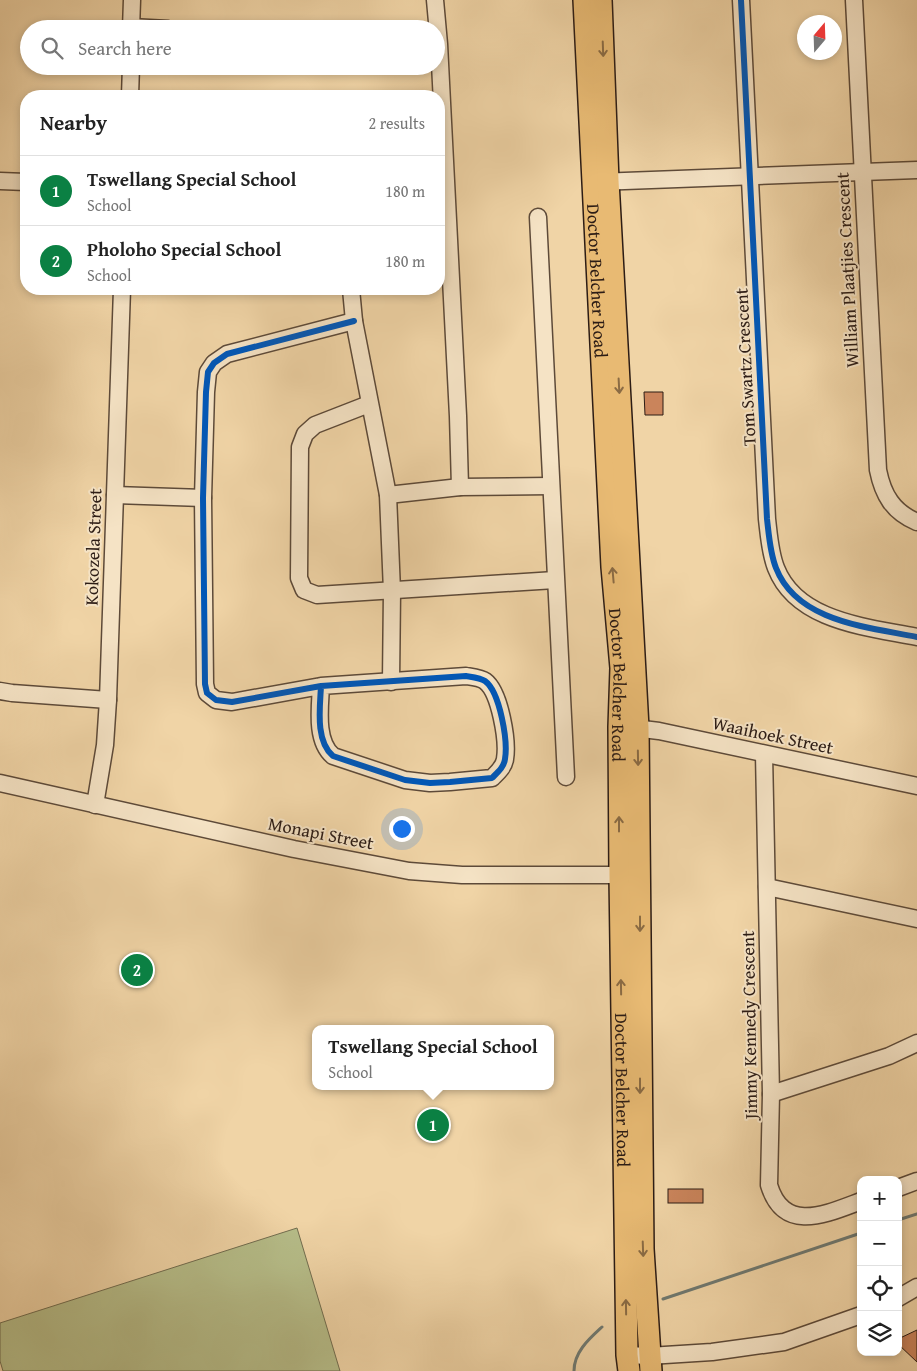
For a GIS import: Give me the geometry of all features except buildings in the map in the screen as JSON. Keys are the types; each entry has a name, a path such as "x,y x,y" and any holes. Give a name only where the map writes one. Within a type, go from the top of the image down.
{"main road":[{"name":"Doctor Belcher Road","path":"584,0 600,182"},
{"name":"Doctor Belcher Road","path":"601,0 600,182 612,567 628,728 630,875 628,1363"},
{"name":"Doctor Belcher Road","path":"630,875 643,1230 650,1363"}],"street":[{"path":"131,20 132,0"},
{"path":"435,0 436,20"},
{"name":"Tom Swartz Crescent","path":"741,0 767,519 772,552 783,581 797,598 816,611 868,627 917,637"},
{"name":"William Plaatjies Crescent","path":"854,0 878,470 886,497 905,517 917,522"},
{"path":"130,90 131,75"},
{"path":"439,75 440,90"},
{"path":"600,182 917,170"},
{"path":"0,181 20,182"},
{"path":"445,193 458,416 460,488"},
{"path":"538,216 566,777"},
{"name":"Kokozela Street","path":"95,805 105,745 108,700 122,295"},
{"path":"352,295 354,321 388,495 392,591 391,682"},
{"path":"322,686 320,713 322,735 326,750 333,756 405,780 430,783 492,778 505,760 505,742 500,708 494,691 484,680 466,676 322,686 232,702 216,700 207,693 205,684 204,498 208,372 214,363 226,354 354,321"},
{"path":"370,404 316,425 305,434 300,447 299,578 304,590 317,595 555,580"},
{"path":"388,495 460,488 551,486"},
{"path":"115,494 204,498"},
{"path":"0,690 12,693 108,700"},
{"name":"Waaihoek Street","path":"628,728 659,731 917,786"},
{"name":"Jimmy Kennedy Crescent","path":"764,754 770,1094 769,1184 772,1195 778,1204 794,1215 805,1217 821,1215 857,1202"},
{"name":"Monapi Street","path":"0,783 294,850 409,871 462,876 630,875"},
{"path":"767,887 917,919"},
{"path":"770,1094 889,1056 917,1043"},
{"path":"902,1187 917,1181"},
{"path":"902,1296 917,1287"},
{"path":"628,1363 650,1363 784,1342 857,1316"}],"green space":[{"path":"297,1228 340,1371 3,1371 0,1361 0,1323"}],"waterway":[{"path":"902,1219 917,1214"},
{"path":"663,1299 857,1234"},
{"path":"574,1371 579,1352 587,1341 602,1327"}],"cycle path":[{"path":"741,0 767,519 772,556 786,586 800,600 817,611 856,625 917,637"},
{"path":"321,686 321,733 327,750 333,756 405,780 430,783 492,778 503,764 506,751 499,706 490,687 479,678 466,676 321,686 232,702 216,700 207,693 205,684 203,498 208,372 214,363 227,354 354,321"}],"place":[{"name":"Pholoho Special School","path":"137,970"},
{"name":"Tswellang Special School","path":"433,1125"}]}
